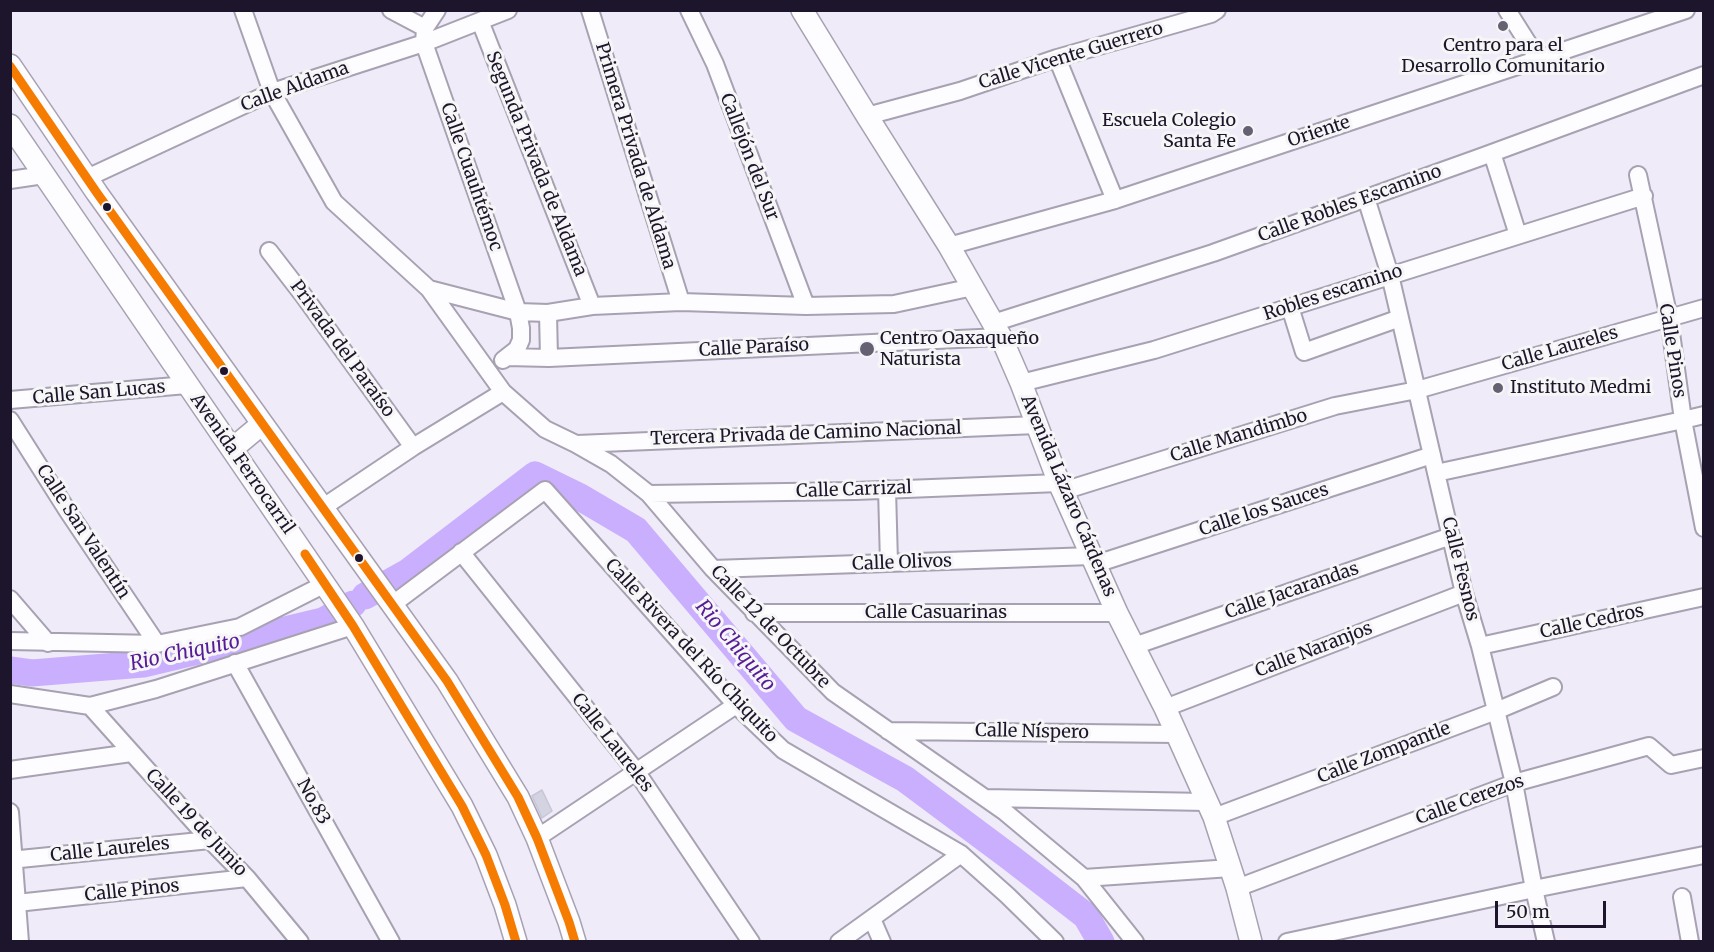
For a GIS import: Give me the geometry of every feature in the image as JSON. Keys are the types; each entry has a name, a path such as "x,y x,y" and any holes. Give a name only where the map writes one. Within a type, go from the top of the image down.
{"main road":[{"name":"Avenida Lázaro Cárdenas","path":"802,10 949,246 997,330 1021,383 1061,487 1117,613 1165,708 1211,809 1234,878 1251,942"},
{"path":"10,65 87,178 453,691 518,797 537,838 575,942"},
{"name":"Avenida Ferrocarril","path":"10,125 350,622 462,806 486,855 516,942"},
{"path":"231,449 262,424"}],"street":[{"name":"Calle 12 de Octubre","path":"243,10 272,92 334,202 429,289 503,392 545,429 611,464 649,494 713,569 833,692 1005,812 1084,878 1135,942"},
{"path":"391,10 425,35 437,10"},
{"name":"Calle Aldama","path":"87,178 272,92 425,35 480,21 508,10"},
{"name":"Primera Privada de Aldama","path":"590,10 681,302"},
{"name":"Callejón del Sur","path":"689,10 715,64 806,306"},
{"name":"Calle Vicente Guerrero","path":"867,116 960,91 1057,58 1211,14 1216,10"},
{"path":"1507,10 1538,59"},
{"name":"Oriente","path":"949,246 1115,200 1686,10"},
{"name":"Segunda Privada de Aldama","path":"480,21 592,306"},
{"name":"Calle Cuauhtémoc","path":"425,35 518,312 521,340 517,349 507,357"},
{"path":"1057,58 1115,200"},
{"name":"Calle Robles Escamino","path":"997,330 1704,75"},
{"path":"1492,153 1518,235"},
{"path":"10,180 44,175"},
{"name":"Calle Pinos","path":"1638,175 1669,318 1683,420 1704,528"},
{"name":"Robles escamino","path":"1021,383 1154,350 1644,196"},
{"name":"Calle Fesnos","path":"1366,198 1390,275 1464,593 1480,646 1514,783 1546,942"},
{"name":"Privada del Paraíso","path":"269,251 413,447"},
{"name":"Calle 12 de Octubre","path":"429,289 518,312 548,313 592,306 681,302 806,306 894,304 973,287"},
{"path":"1290,307 1304,352 1400,318"},
{"name":"Calle Laureles","path":"1417,390 1704,308"},
{"path":"548,313 549,358"},
{"name":"Calle Paraíso","path":"507,357 549,358 997,330"},
{"path":"488,369 507,357"},
{"name":"Calle San Lucas","path":"10,400 187,385"},
{"name":"Calle Mandimbo","path":"1061,487 1335,406 1417,390"},
{"path":"322,508 413,447 503,392"},
{"path":"1436,472 1704,415"},
{"name":"Calle San Valentín","path":"10,420 157,644"},
{"name":"Tercera Privada de Camino Nacional","path":"576,444 1037,425"},
{"name":"Calle los Sauces","path":"1094,560 1432,454"},
{"name":"Calle Carrizal","path":"649,494 1061,487"},
{"path":"887,489 889,563"},
{"name":"Calle Rivera del Río Chiquito","path":"461,552 545,490 736,705 783,750 961,854 1055,942"},
{"name":"Calle Jacarandas","path":"1134,646 1451,536"},
{"path":"390,601 461,552"},
{"name":"Calle Laureles","path":"461,552 636,771 751,942"},
{"name":"Calle Olivos","path":"713,569 889,563 1094,560"},
{"path":"10,641 157,644 240,627 328,589"},
{"name":"Calle Naranjos","path":"1165,708 1464,593"},
{"name":"Calle Cedros","path":"1480,646 1704,597"},
{"path":"10,599 48,643"},
{"name":"Calle Casuarinas","path":"754,613 1117,613"},
{"path":"10,694 90,706 156,689 350,622"},
{"name":"No.83","path":"235,663 391,942"},
{"name":"Calle Zompantle","path":"1211,809 1496,711 1553,687"},
{"path":"537,838 736,705"},
{"name":"Calle 19 de Junio","path":"90,706 247,878 300,942"},
{"name":"Calle Níspero","path":"888,730 1177,734"},
{"name":"Calle Cerezos","path":"1084,878 1234,878 1514,783 1649,746 1671,765 1704,758"},
{"path":"10,770 131,753"},
{"path":"985,798 1211,809"},
{"path":"10,812 20,942"},
{"name":"Calle Laureles","path":"12,859 210,840"},
{"path":"839,942 961,854"},
{"path":"1287,942 1704,855"},
{"name":"Calle Pinos","path":"17,903 247,878"},
{"path":"1682,897 1690,942"},
{"path":"872,919 882,942"}],"building":[{"path":"542,790 552,811 542,818 532,796"}],"waterway":[{"name":"Rio Chiquito","path":"365,596 408,572 535,475 580,497 636,530 796,719 905,779 1086,916 1101,942"},
{"name":"Rio Chiquito","path":"10,670 32,673 143,664 323,621 353,604"}],"transit line":[{"path":"10,66 97,193 447,681 518,797 537,838 575,942"},
{"path":"305,554 353,626 462,806 486,855 516,942"}],"place":[{"name":"Centro para el Desarrollo Comunitario","path":"1503,26"},
{"name":"Escuela Colegio Santa Fe","path":"1248,131"},
{"name":"Centro Oaxaqueño Naturista","path":"867,349"},
{"name":"Instituto Medmi","path":"1498,388"}]}
